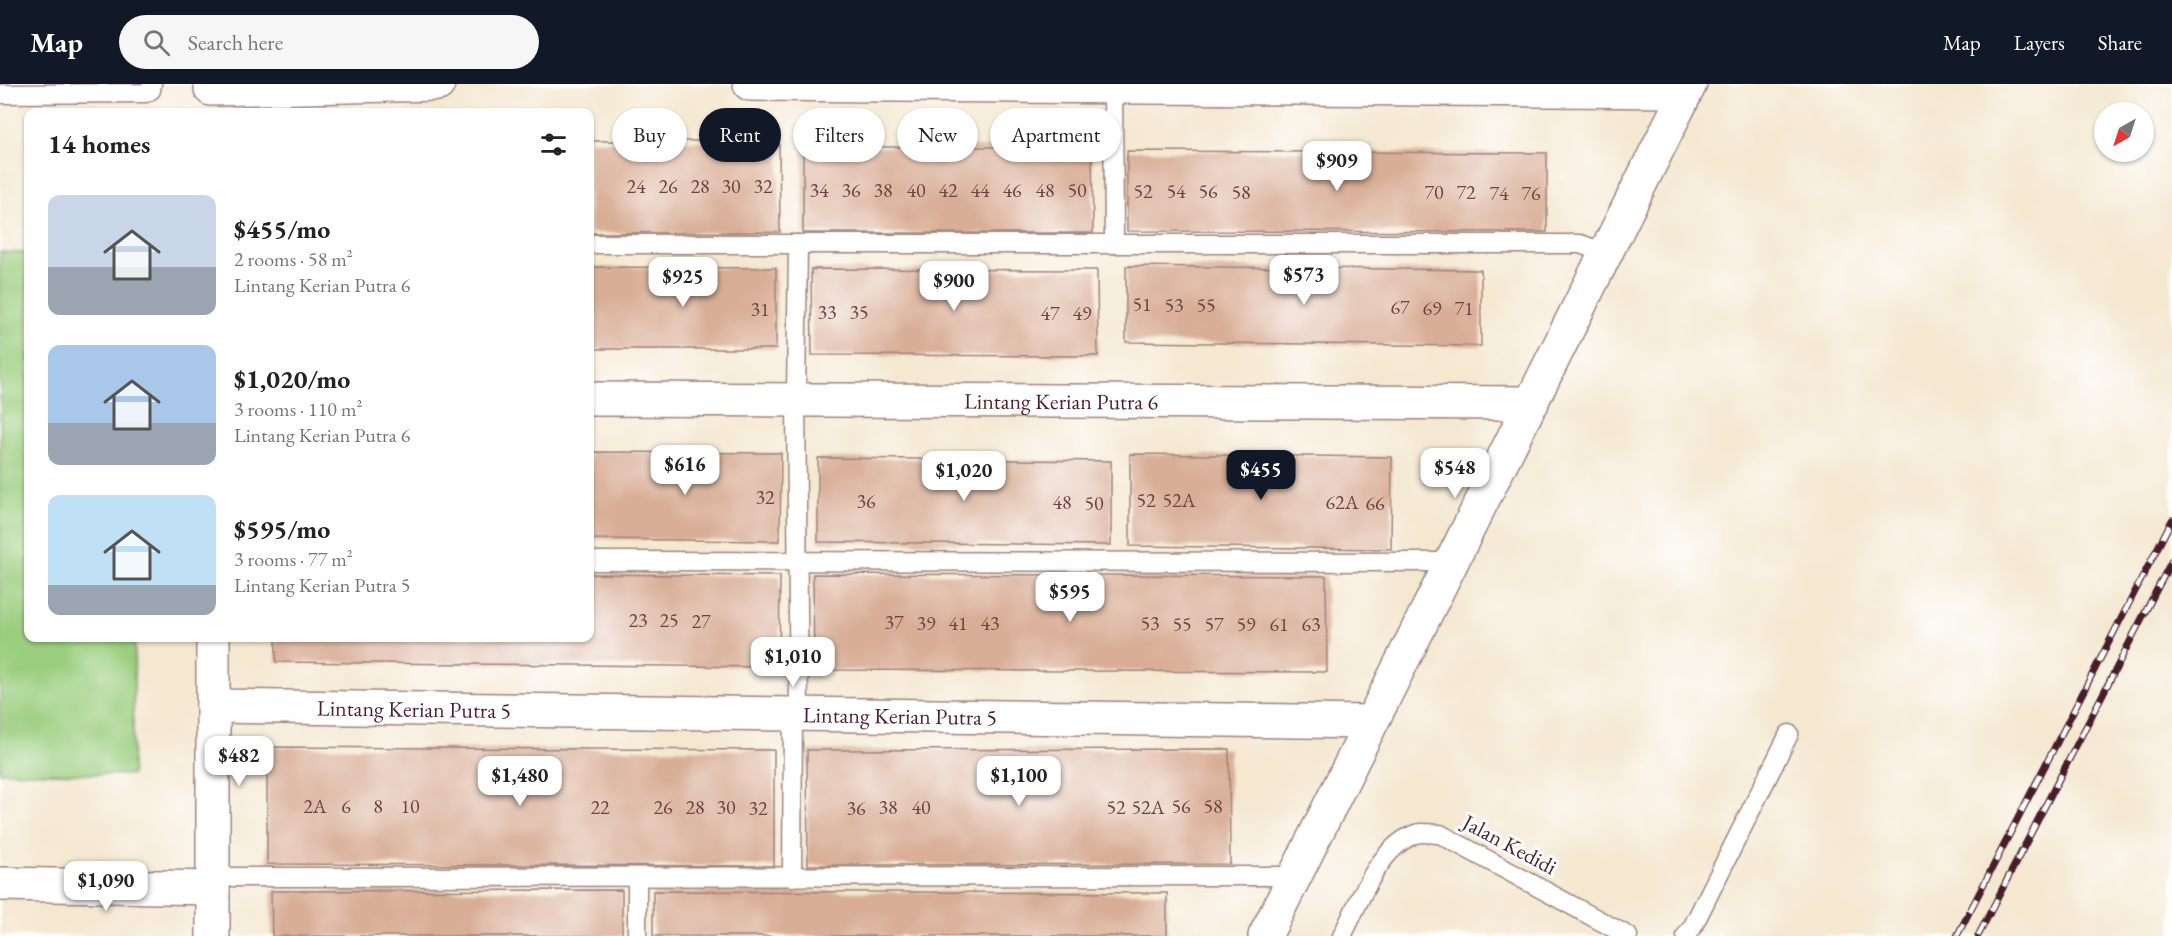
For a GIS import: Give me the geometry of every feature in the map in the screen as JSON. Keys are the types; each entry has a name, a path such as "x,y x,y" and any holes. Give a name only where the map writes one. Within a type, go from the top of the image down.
{"street":[{"path":"211,95 372,85 438,84"},
{"path":"750,84 1688,87 1265,936"},
{"name":"Lintang Kerian Putra 6","path":"594,399 1532,403"},
{"path":"213,642 213,936"},
{"name":"Lintang Kerian Putra 5","path":"213,706 1371,722"},
{"path":"0,884 213,883"}],"lane":[{"path":"0,94 146,93 151,90 152,84"},
{"path":"1113,85 1114,244"},
{"path":"594,244 1580,244 1606,253"},
{"path":"792,876 798,561 796,399 798,244"},
{"path":"594,561 1452,562"},
{"path":"1686,936 1788,734"},
{"name":"Jalan Kedidi","path":"1342,936 1375,871 1390,849 1414,834 1440,834 1628,936"},
{"path":"213,883 637,877 1295,876"},
{"path":"637,877 637,936"}],"green space":[{"path":"0,252 24,253 24,642 135,642 132,775 0,772"}],"building":[{"path":"594,141 612,141 612,162 687,162 687,141 699,141 699,162 779,162 780,232 594,233"},
{"path":"885,147 897,147 897,162 978,162 978,147 990,147 990,162 1092,162 1093,233 803,233 803,162 885,162"},
{"path":"1127,151 1547,153 1547,232 1127,231"},
{"path":"1126,266 1481,270 1481,346 1126,342"},
{"path":"594,267 776,268 776,349 594,349"},
{"path":"811,269 1097,270 1098,356 812,355"},
{"path":"594,452 781,453 780,541 594,539"},
{"path":"1130,454 1392,457 1391,549 1130,546"},
{"path":"818,458 1111,461 1111,545 818,542"},
{"path":"594,574 780,576 779,667 276,662 276,642 594,642"},
{"path":"813,574 1326,576 1327,672 814,670"},
{"path":"267,747 774,750 774,866 267,864"},
{"path":"1229,749 1230,864 808,865 807,750"},
{"path":"622,890 622,936 272,936 271,891"},
{"path":"653,891 1167,893 1167,936 653,936"}],"railway":[{"path":"1957,936 2172,520"},
{"path":"1978,936 2172,560"}]}
